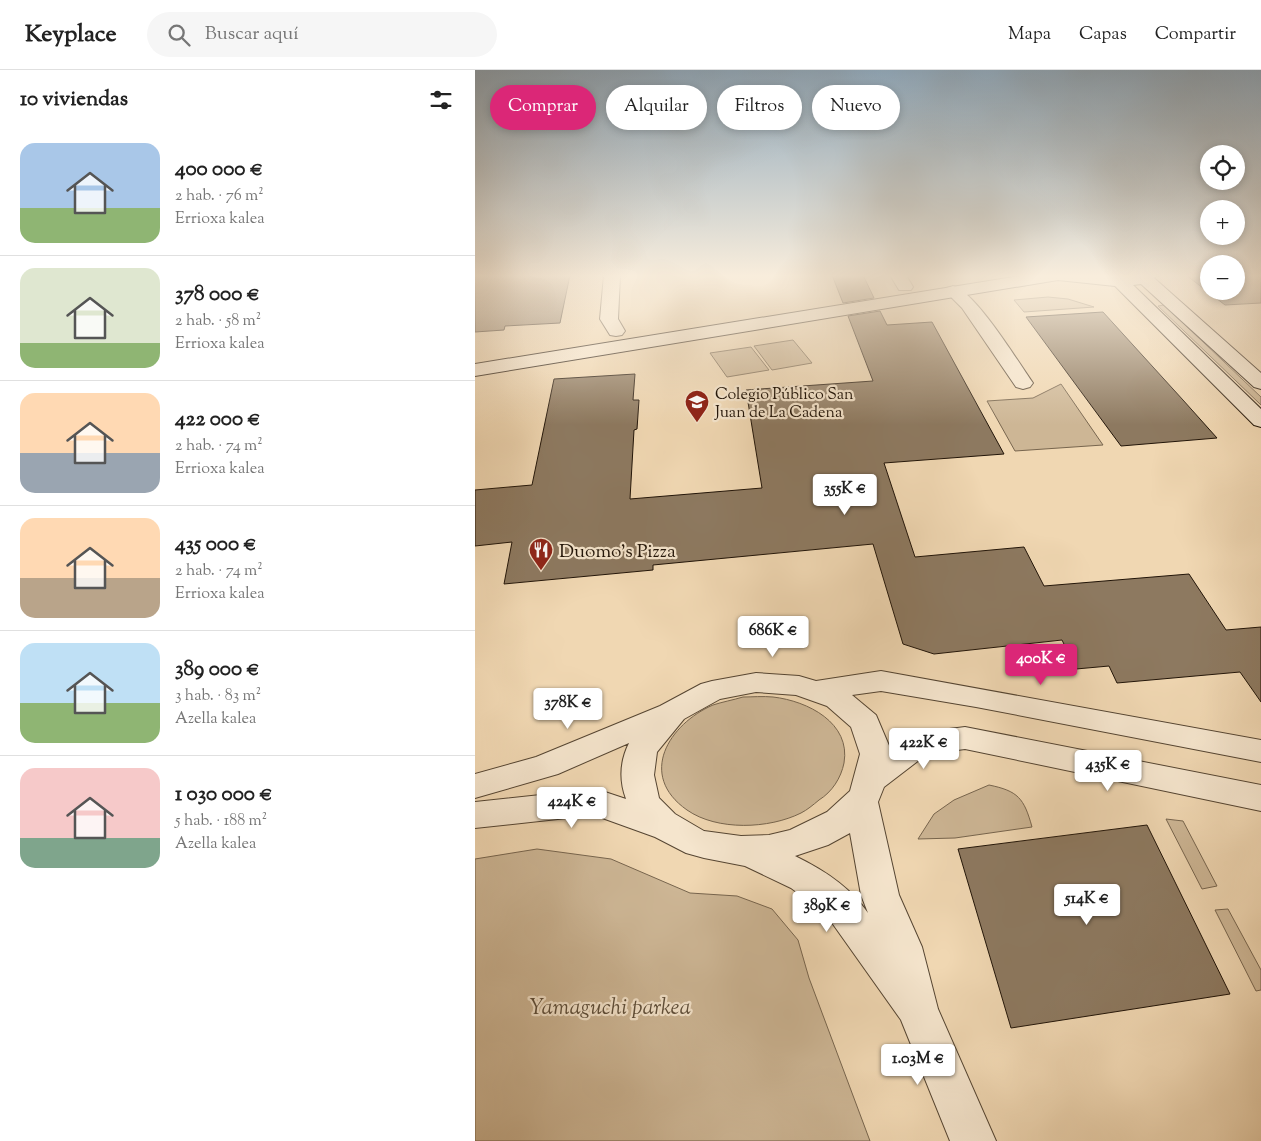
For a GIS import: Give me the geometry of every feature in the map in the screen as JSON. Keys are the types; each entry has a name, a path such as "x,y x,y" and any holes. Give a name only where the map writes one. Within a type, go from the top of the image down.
{"street":[{"path":"612,325 616,331"},
{"path":"475,354 650,325"},
{"path":"475,370 747,325"},
{"path":"983,325 1023,383"},
{"path":"1164,325 1261,421"},
{"path":"1198,325 1261,384"},
{"path":"820,690 881,681 1261,751"},
{"path":"475,786 546,766 672,711 698,696 728,686 760,682 791,683 820,690 848,705 867,726 877,751 868,790 879,895 901,946 917,1009 973,1141"},
{"path":"665,826 645,805 637,780 639,754 652,731 672,711"},
{"path":"475,815 596,802 665,826 699,843 742,850 777,848 811,838 839,822 868,790 918,744 965,738 1261,798"},
{"path":"742,850 802,877 839,904 917,1009"}],"green space":[{"path":"1178,325 1185,325 1261,397 1261,405"},
{"path":"793,340 812,363 772,370 754,346"},
{"path":"751,347 769,370 727,377 710,353"},
{"path":"1061,384 1103,445 1015,451 987,401 1033,398"},
{"path":"743,697 773,697 800,703 824,716 841,736 844,749 844,763 838,779 828,793 801,813 759,825 713,822 687,810 672,796 664,782 662,766 665,752 672,737 683,724 713,705"},
{"path":"989,785 1007,790 1018,797 1026,809 1032,827 955,838 918,839 934,814 954,800"},
{"path":"1166,819 1183,821 1217,886 1202,889"},
{"name":"Yamaguchi parkea","path":"537,849 611,859 690,893 737,896 772,909 798,940 809,978 870,1141 475,1141 475,859"},
{"path":"1228,909 1261,970 1261,990 1256,991 1215,910"}],"building":[{"path":"475,325 524,325 505,326 504,330 475,332"},
{"path":"851,325 934,325 1004,454 884,463 915,557 1024,547 1044,586 1189,574 1226,630 1261,627 1261,702 1240,672 1117,683 1109,666 1076,669 1062,640 934,654 903,644 873,544 653,565 653,570 504,584 512,542 475,546 475,490 532,485 554,379 635,374 633,400 639,400 637,429 634,430 630,499 762,488 746,390 873,381"},
{"path":"1032,325 1115,325 1217,438 1121,446"},
{"path":"1147,825 1230,994 1011,1028 958,849"}],"place":[{"name":"Colegio Público San Juan de La Cadena","path":"697,423"},
{"name":"Duomo's Pizza","path":"541,571"}]}
